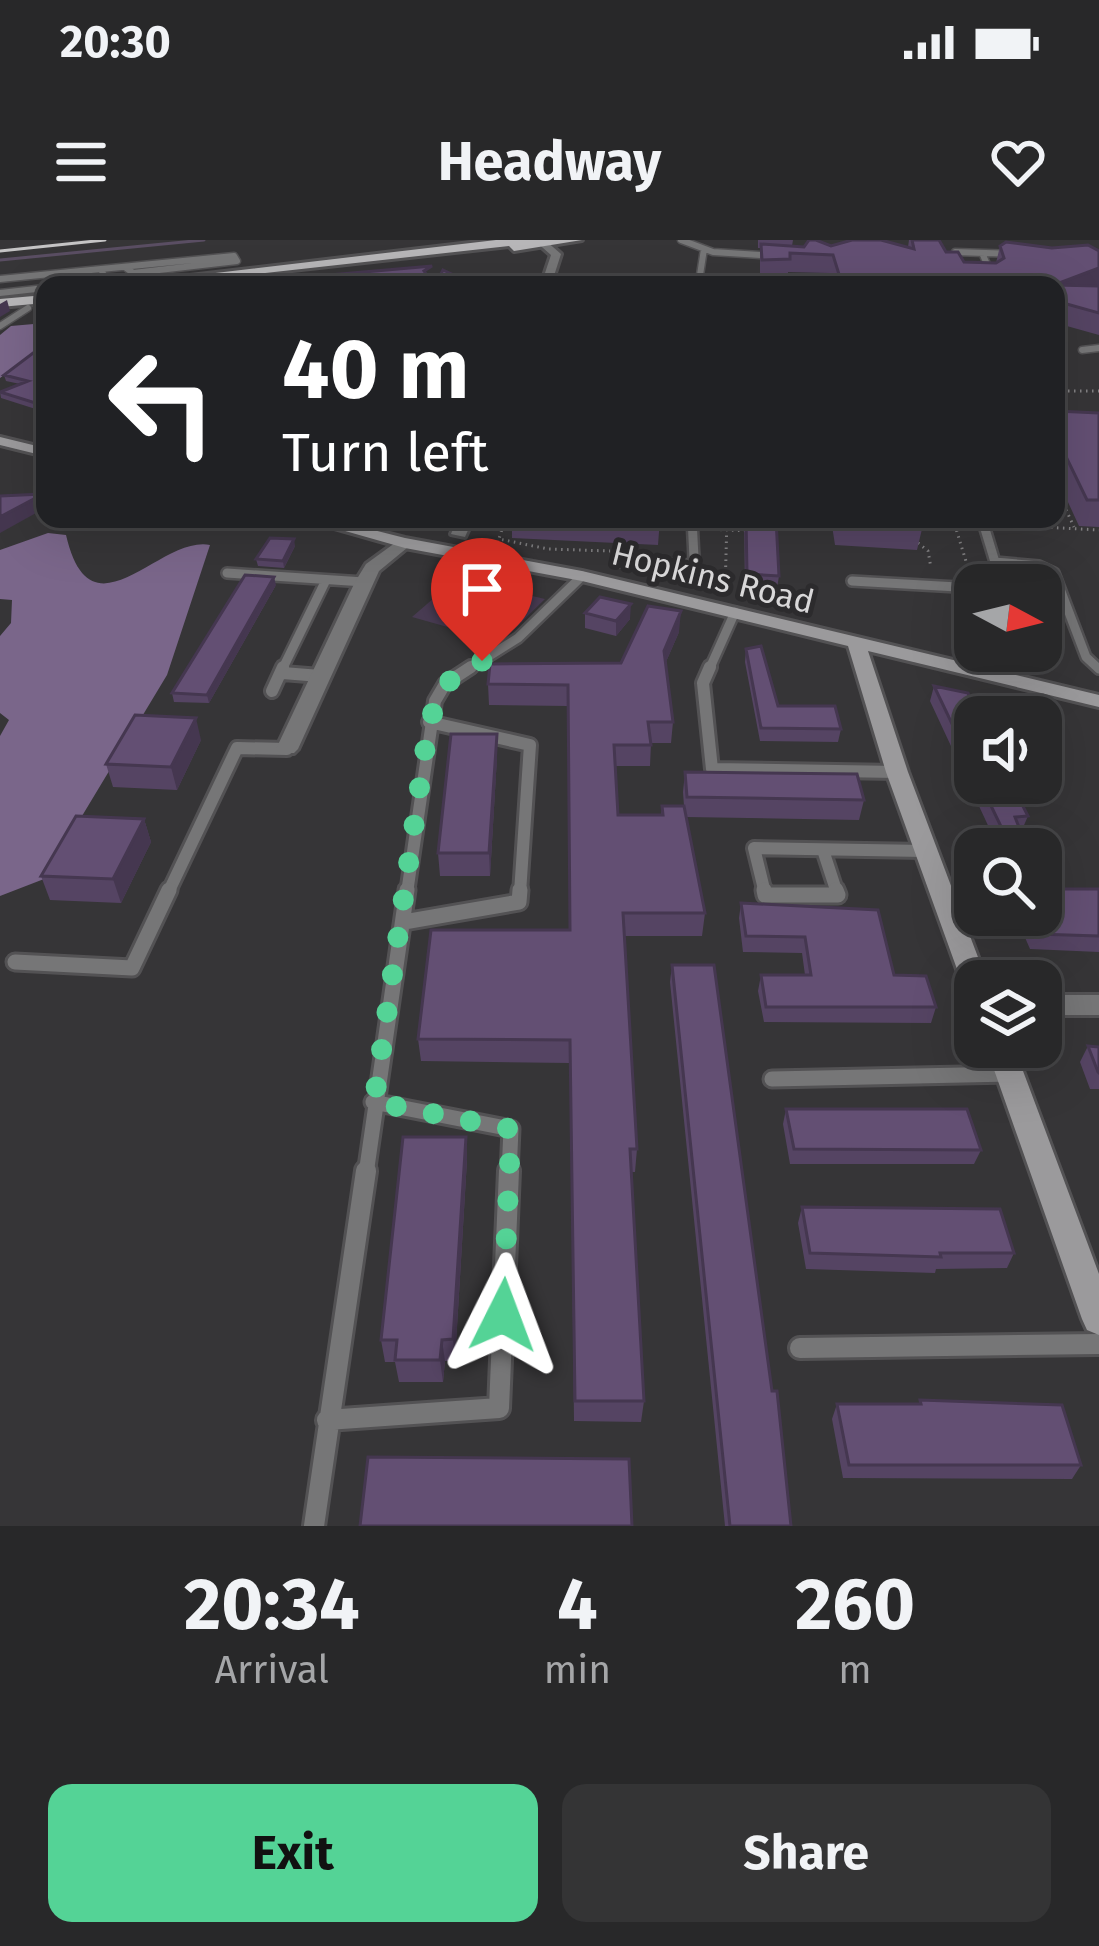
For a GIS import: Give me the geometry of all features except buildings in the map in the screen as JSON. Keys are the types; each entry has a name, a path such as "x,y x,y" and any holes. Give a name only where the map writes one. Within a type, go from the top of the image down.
{"main road":[{"path":"263,276 576,240"},
{"path":"229,276 332,269"},
{"path":"0,298 36,294"},
{"path":"0,298 28,304 36,299"},
{"path":"0,441 36,450"},
{"name":"Hopkins Road","path":"348,528 582,576 1099,701"},
{"path":"856,643 897,772 967,960"},
{"path":"1009,1068 1099,1319"}],"street":[{"path":"538,241 556,254 549,276"},
{"path":"287,749 364,582 372,568 405,542"},
{"path":"1062,1005 1099,1005"}],"lane":[{"path":"681,240 704,249 778,256"},
{"path":"700,275 704,249"},
{"path":"963,274 955,252 1026,255"},
{"path":"977,274 992,275 982,253"},
{"path":"0,279 234,256 237,261 133,273 124,267"},
{"path":"101,269 106,276"},
{"path":"0,326 28,304 36,306"},
{"path":"1082,350 1099,348"},
{"path":"692,528 695,578"},
{"path":"985,528 995,562 1017,564"},
{"path":"621,562 691,565"},
{"path":"227,573 364,582"},
{"path":"314,1526 429,722 445,684 518,638 582,576"},
{"path":"272,691 326,580"},
{"path":"852,581 954,583"},
{"path":"1062,595 1086,657 1099,669"},
{"path":"735,612 703,683 712,769 897,772"},
{"path":"283,674 320,676"},
{"path":"404,922 520,902 530,745 429,722"},
{"path":"15,962 132,968 237,748 287,749"},
{"path":"823,850 838,895 765,896 754,848 926,851"},
{"path":"772,1079 954,1064"},
{"path":"327,1420 499,1408 511,1129 374,1102"},
{"path":"800,1348 1099,1344"}],"path":[{"path":"1065,391 1099,391"},
{"path":"1074,529 1066,509 1082,510"},
{"path":"503,528 500,538 548,549 614,551"},
{"path":"956,528 967,564"},
{"path":"1059,528 1099,530"},
{"path":"704,529 762,532"},
{"path":"724,591 727,530"},
{"path":"918,543 928,551 933,577"}],"shaded area":[{"path":"36,324 36,369 13,368 0,378 0,335 11,326"},
{"path":"48,533 66,535 77,566 92,581 109,583 190,546 210,545 167,675 44,879 0,896 0,736 9,720 0,713 0,636 11,623 12,600 0,599 0,550"},
{"path":"457,578 545,599 501,642 412,617"}],"waterway":[{"path":"0,260 204,240"}],"railway":[{"path":"0,251 105,240"}],"route":[{"path":"482,661 445,684 434,701 374,1102 511,1129 503,1315"}]}
